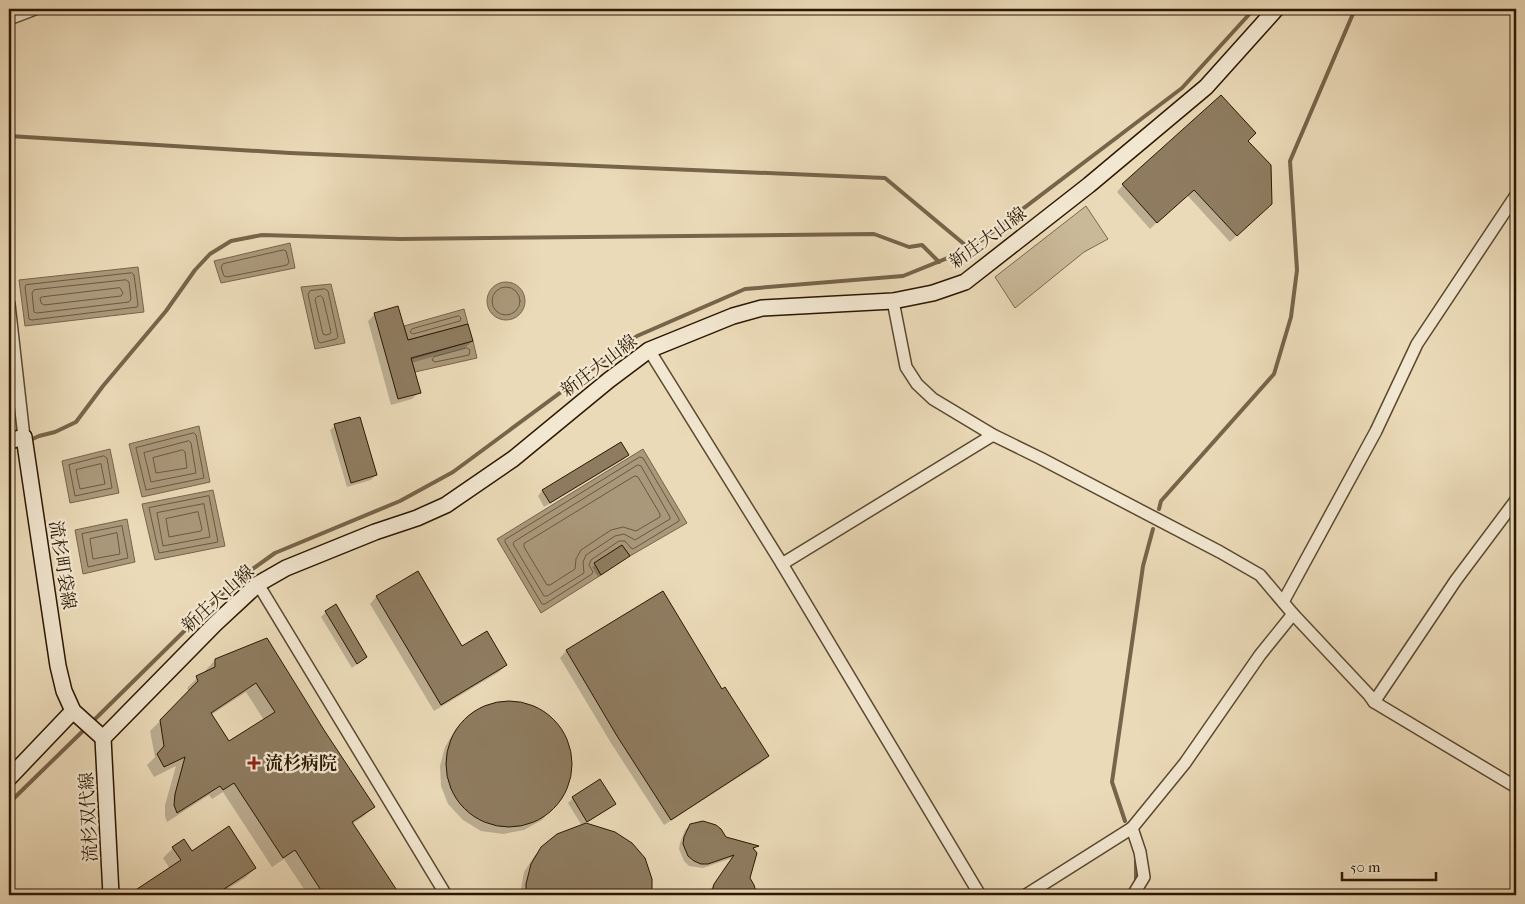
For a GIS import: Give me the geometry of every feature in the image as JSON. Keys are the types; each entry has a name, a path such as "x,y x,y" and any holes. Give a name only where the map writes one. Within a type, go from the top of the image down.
{"main road":[{"name":"新庄大山線","path":"99,734 258,584 286,568 446,506 513,459 609,380 649,350 733,316 762,308 893,301 933,293 965,282 1089,185 1206,87 1276,9"},
{"name":"流杉町袋線","path":"16,439 58,666 64,691 73,712"},
{"path":"9,778 73,712 99,734"},
{"name":"流杉双代線","path":"99,734 109,894"}],"street":[{"path":"9,19 35,9"},
{"path":"1283,602 1376,432 1417,344 1516,195"},
{"path":"893,301 906,367 917,384 933,399 993,435 1220,552 1260,575 1374,702 1516,787"},
{"path":"9,304 16,439"},
{"path":"649,350 782,564 980,895"},
{"path":"782,564 993,435"},
{"path":"1374,702 1456,580 1516,500"},
{"path":"258,584 446,895"},
{"path":"1026,895 1132,828 1185,763 1260,656 1293,614"},
{"path":"1132,828 1140,852 1144,877 1133,895"}],"shaded area":[{"path":"1086,206 1108,239 1084,252 1015,308 995,277"}],"water":[{"path":"290,243 295,268 221,283 214,261"},
{"path":"138,267 144,312 25,326 19,280"},
{"path":"506,282 519,288 525,301 519,314 506,320 493,314 487,301 493,288"},
{"path":"331,284 345,343 315,349 301,287"},
{"path":"464,309 468,324 408,340 404,326"},
{"path":"473,341 477,358 415,372 411,359"},
{"path":"199,426 210,482 142,497 129,444"},
{"path":"110,449 119,493 70,503 62,461"},
{"path":"643,449 687,523 630,556 622,545 594,563 601,575 541,613 497,539"},
{"path":"213,490 225,546 155,560 142,504"},
{"path":"127,519 135,562 83,574 75,530"}],"building":[{"path":"1221,95 1256,133 1248,141 1271,165 1272,204 1237,236 1194,190 1157,223 1122,184"},
{"path":"398,306 408,340 468,324 473,341 411,358 421,393 398,399 374,313"},
{"path":"360,417 377,475 351,483 334,424"},
{"path":"621,442 629,455 550,503 542,490"},
{"path":"622,545 630,556 601,575 594,563"},
{"path":"418,571 462,646 487,631 507,665 441,705 376,596"},
{"path":"663,591 722,689 725,687 769,756 671,820 617,736 566,650"},
{"path":"336,604 367,657 357,664 325,611"},
{"path":"267,638 324,730 375,807 352,822 400,895 324,895 295,850 283,858 234,783 223,790 220,786 177,813 174,805 175,794 185,757 164,767 157,754 164,746 160,720 198,681 196,676 215,667 215,659","holes":["256,683 275,712 229,741 211,713"]},
{"path":"509,701 533,706 544,711 554,719 562,729 567,740 572,764 567,788 562,799 554,809 544,817 533,822 509,827 485,822 474,817 464,809 456,799 451,788 446,764 451,740 456,729 464,719 474,711 485,706"},
{"path":"600,779 616,804 587,822 572,797"},
{"path":"703,821 716,825 726,837 759,846 753,848 757,853 750,878 757,895 711,895 714,884 734,855 708,864 701,864 688,856 683,844 684,837 690,824"},
{"path":"586,823 615,832 632,843 645,858 652,879 652,895 526,895 526,884 531,864 541,847 557,834"},
{"path":"229,826 256,868 215,895 128,895 181,860 172,847 184,839 192,851"}],"waterway":[{"path":"91,723 233,583 275,553 400,501 453,472 637,336 745,289 903,276 970,249 1182,88 1254,9"},
{"path":"1159,509 1161,501 1274,374 1291,317 1297,270 1290,161 1355,9"},
{"path":"9,136 290,153 885,178 970,249"},
{"path":"28,441 55,432 76,422 103,386 166,311 195,270 210,254 231,241 262,235 400,239 874,234 909,247 922,245 939,262"},
{"path":"9,450 19,445"},
{"path":"1125,821 1112,782 1143,566 1153,529"},
{"path":"9,803 86,728"},
{"path":"1136,860 1136,882"}],"place":[{"name":"流杉病院","path":"254,763"}]}
